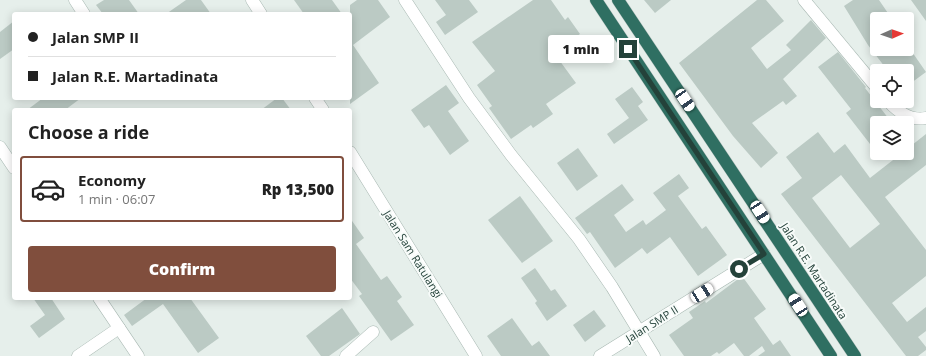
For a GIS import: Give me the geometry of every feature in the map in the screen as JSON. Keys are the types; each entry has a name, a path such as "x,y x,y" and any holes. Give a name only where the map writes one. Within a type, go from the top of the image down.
{"highway":[{"path":"596,0 831,356"},
{"name":"Jalan R.E. Martadinata","path":"618,0 855,356"},
{"path":"704,162 719,151"}],"street":[{"path":"75,0 83,12"},
{"path":"252,0 260,12"},
{"path":"405,0 469,98 511,155 583,245 612,287 654,356"},
{"path":"804,0 870,80"},
{"path":"894,108 907,116 926,118"},
{"path":"0,147 12,165"},
{"name":"Jalan Sam Ratulangi","path":"352,155 476,356"},
{"name":"Jalan SMP II","path":"600,356 764,254"},
{"path":"100,300 138,356"},
{"path":"78,356 119,328"},
{"path":"346,356 373,332"}],"building":[{"path":"104,0 129,0 138,12 101,12 96,5"},
{"path":"186,0 201,0 210,12 169,12"},
{"path":"294,0 332,0 341,12 303,12"},
{"path":"357,0 378,0 390,17 353,45 379,83 350,104 350,100 352,100 352,12 350,12 350,5"},
{"path":"435,0 469,0 478,12 445,35 436,22 446,15"},
{"path":"533,0 551,0 565,20 568,17 580,34 554,53 576,83 546,104 553,114 533,128 531,125 511,139 489,108 492,106 477,85 495,71 472,42"},
{"path":"644,0 671,0 655,13"},
{"path":"757,0 766,0 784,21 751,48 767,69 791,50 786,45 811,20 826,38 783,79 797,96 786,105 783,101 752,123 778,153 761,168 733,136 679,63"},
{"path":"853,0 879,0 887,12 870,12 870,48 868,45 844,6"},
{"path":"911,0 926,0 926,21"},
{"path":"12,23 12,50 0,59 0,32"},
{"path":"838,52 866,87 865,88 870,94 870,108 880,108 887,116 870,116 870,144 846,113 851,109 818,67"},
{"path":"914,55 926,72 914,81 914,64 883,64 876,56 914,56"},
{"path":"446,85 459,103 448,111 469,141 450,155 429,125 424,128 411,110"},
{"path":"632,87 643,102 638,106 648,120 614,144 607,134 629,118 615,99"},
{"path":"40,100 78,100 68,108 30,108"},
{"path":"274,100 284,100 290,108 264,108"},
{"path":"818,132 834,153 845,144 870,178 893,160 914,160 914,143 926,134 926,165 885,197 926,250 926,276 892,303 907,322 926,307 926,331 918,337 926,347 926,350 918,356 906,356 781,194 802,178 786,157","holes":["841,175 880,224 850,248 812,198"]},
{"path":"578,148 598,176 577,191 557,163"},
{"path":"679,174 689,188 678,196 702,229 706,226 727,255 698,276 670,237 647,254 642,248 615,268 590,232 587,234 575,218 622,184 634,200 614,215 626,232 643,220 646,225 666,210 653,193"},
{"path":"520,196 553,241 522,263 488,220"},
{"path":"352,221 364,238 356,244 381,280 387,276 402,297 397,301 414,325 391,341 359,296 362,294 352,281"},
{"path":"535,268 551,291 555,289 567,306 547,321 535,303 537,301 521,278"},
{"path":"742,276 766,309 754,318 773,345 780,340 791,356 758,356 765,351 762,346 749,356 744,356 734,343 719,354 717,352 711,356 684,356 669,335 693,318 689,312 705,301 706,303"},
{"path":"34,300 52,300 65,319 39,338 30,326 45,315"},
{"path":"144,300 191,300 219,338 198,353 163,304 132,326 124,315"},
{"path":"342,308 360,334 329,356 321,356 306,336"},
{"path":"594,310 606,326 585,342 573,325"},
{"path":"512,318 532,346 539,341 550,356 501,356 487,336"}],"route":[{"path":"628,49 764,254 739,269"}]}
